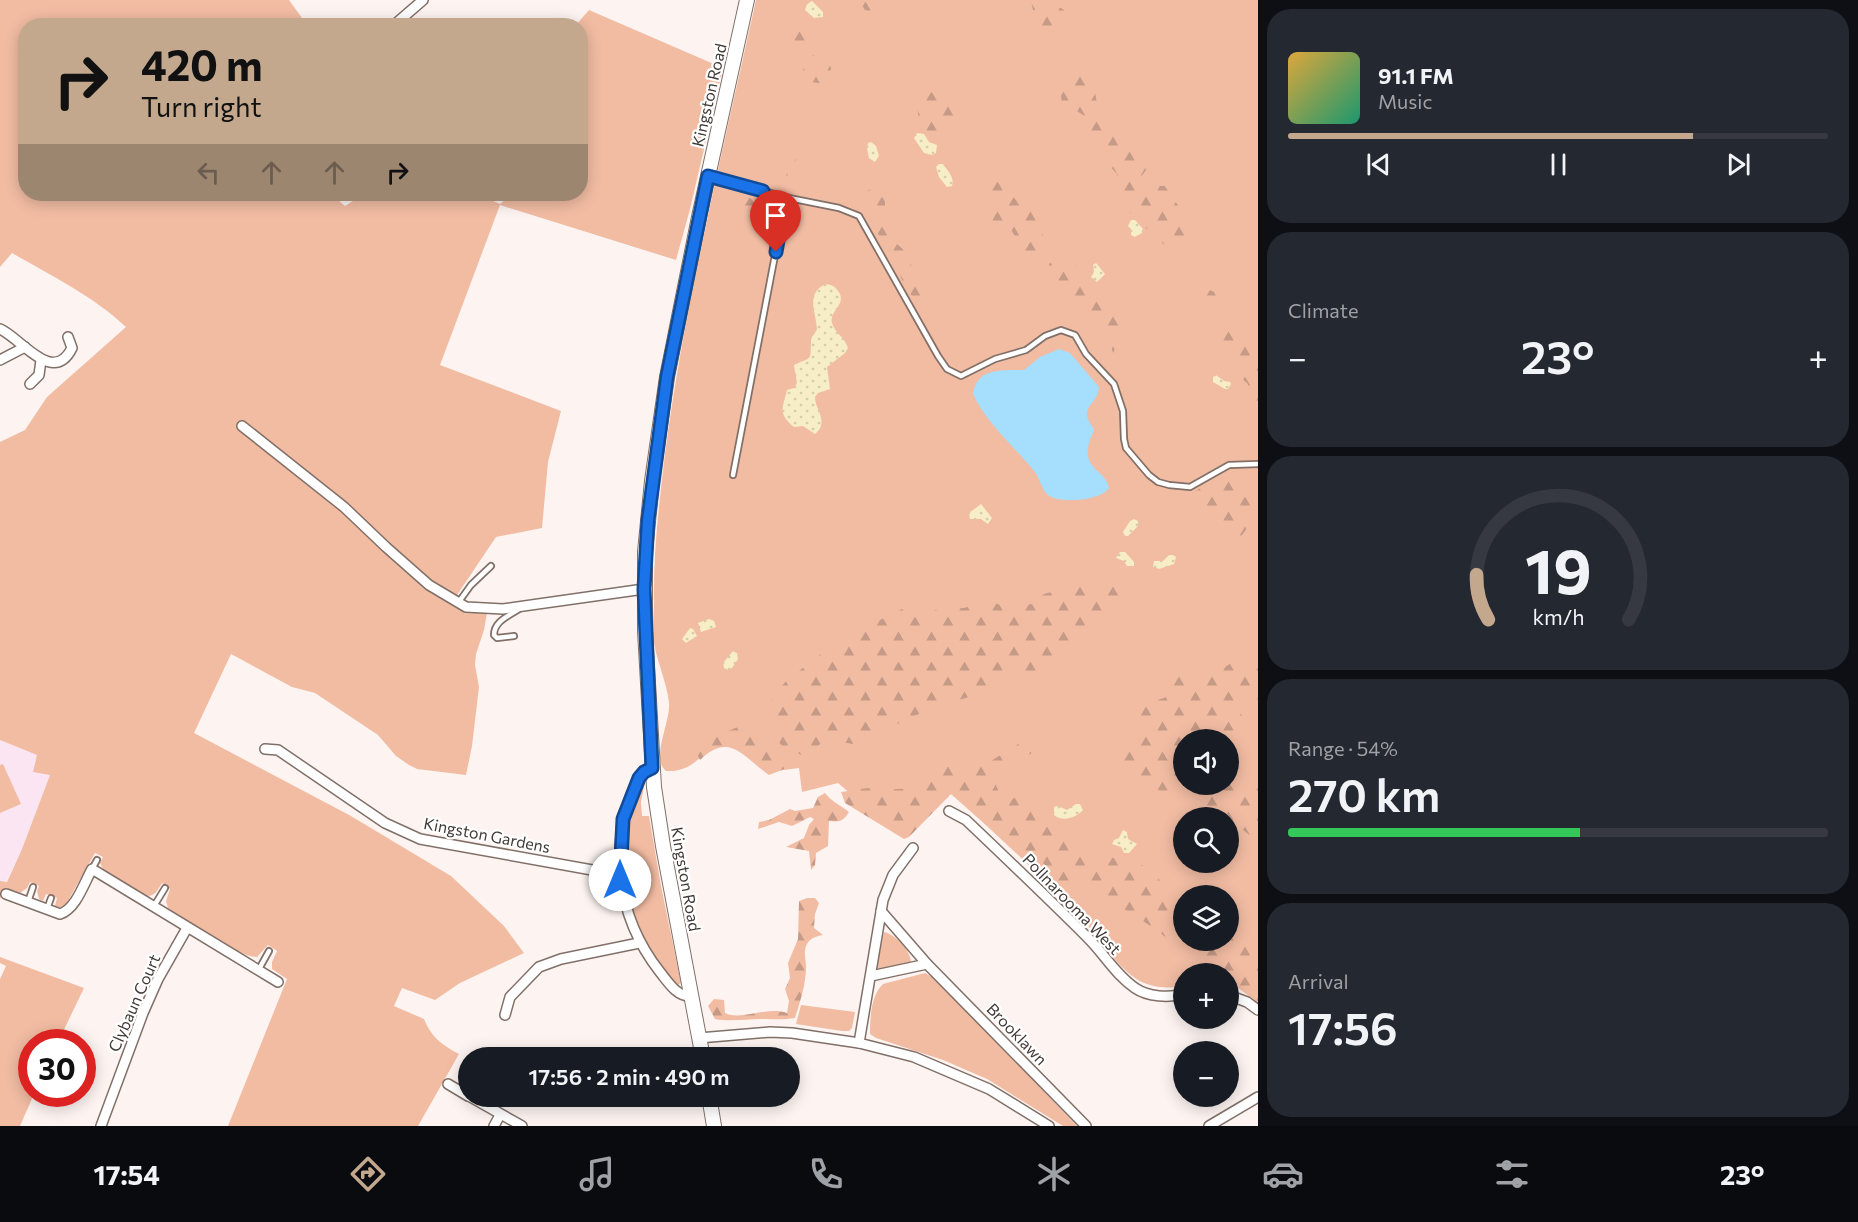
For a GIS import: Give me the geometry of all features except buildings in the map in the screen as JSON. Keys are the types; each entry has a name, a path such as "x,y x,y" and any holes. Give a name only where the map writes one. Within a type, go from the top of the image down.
{"main road":[{"name":"Kingston Road","path":"701,1047 663,846 652,768 644,589 648,520 658,434 682,296 747,0"},
{"path":"711,1107 714,1126"}],"street":[{"path":"402,18 423,0"},
{"path":"0,329 10,334 41,360 50,363 64,360 72,348 68,337"},
{"path":"0,360 25,347"},
{"path":"30,384 39,375 41,360"},
{"path":"242,426 344,507 429,585 466,607 503,609 644,589"},
{"name":"Kingston Gardens","path":"265,749 278,750 385,823 420,839 620,875"},
{"path":"652,768 639,778 623,819 620,875 627,911 639,944 674,989 680,994 691,996"},
{"name":"Pollnarooma West","path":"949,811 966,820 1091,940 1110,964 1136,989 1153,995 1173,996"},
{"path":"859,1043 887,886 913,848"},
{"path":"6,894 60,914 66,912 74,901 92,869 279,982"},
{"name":"Brooklawn","path":"881,911 927,964 1086,1126"},
{"name":"Clybaun Court","path":"101,1126 154,988 187,928"},
{"path":"505,1015 510,997 539,967 561,959 639,944"},
{"path":"871,976 927,964"},
{"path":"1239,999 1258,1010"},
{"path":"699,1038 775,1032 859,1043 914,1057 989,1089 1049,1126"},
{"path":"448,1084 458,1090"},
{"path":"1209,1126 1258,1097"},
{"path":"487,1107 522,1126"},
{"path":"494,1126 500,1115"}],"lane":[{"path":"708,176 839,208 859,216 927,339 942,363 953,373 961,376 995,359 1026,350 1045,336 1061,330 1075,334 1086,354 1114,384 1123,411 1126,448 1158,482 1190,487 1229,465 1258,464"},
{"path":"733,475 780,229 763,191"},
{"path":"458,603 471,585 491,566"},
{"path":"514,636 497,638 494,630 500,622 520,606"},
{"path":"92,869 97,860"},
{"path":"28,902 33,887"},
{"path":"153,907 165,888"},
{"path":"47,909 51,898"},
{"path":"258,970 269,951"}],"shaded area":[{"path":"0,740 37,755 50,775 22,849 6,882 0,881"}],"green space":[{"path":"0,0 289,0 302,18 18,18 18,201 339,201 345,206 353,201 493,201 500,204 504,201 588,201 588,18 582,18 589,10 723,68 676,260 500,205 440,365 561,411 548,462 542,528 496,537 457,595 468,604 480,607 487,613 476,654 475,665 479,687 466,775 417,769 409,765 396,756 378,735 315,693 292,687 231,654 194,733 351,816 451,876 504,926 524,953 460,983 435,1000 402,988 394,1006 424,1019 438,1040 458,1053 418,1126 228,1126 287,979 272,969 272,962 277,951 268,945 257,957 249,956 212,937 168,908 166,901 170,889 162,883 155,893 147,896 103,869 100,863 103,857 95,853 62,908 55,906 57,898 46,894 43,901 39,899 37,891 39,886 30,882 27,888 20,893 5,888 0,899 0,881 7,882 50,775 33,772 37,755 0,740 0,442 25,430 47,397 126,327 86,296 12,253 0,267"},
{"path":"756,0 1258,0 1258,998 1239,988 1239,963 1173,963 1173,987 1153,986 1135,978 1118,963 1082,918 1059,895 951,794 852,795 838,783 802,792 799,768 768,772 736,745 714,746 693,764 674,771 666,771 660,758 660,749 669,702 653,635 655,547 673,397 706,226"},
{"path":"859,0 886,0 875,14 865,10"},
{"path":"1031,0 1057,0 1056,5 1064,10 1061,20 1057,23 1063,25 1066,30 1048,41 1042,39 1037,31 1038,21 1048,14 1047,11 1033,10"},
{"path":"799,27 813,38 809,47 799,51 794,39"},
{"path":"813,55 829,63 831,68 829,78 819,83 810,82 803,70 807,60"},
{"path":"1070,70 1090,75 1102,115 1113,118 1118,123 1122,139 1141,158 1146,170 1141,177 1145,186 1165,186 1179,206 1187,227 1188,244 1175,255 1130,213 1123,201 1117,174 1089,143 1089,119 1071,107 1062,105 1059,74"},
{"path":"925,90 943,98 954,112 957,125 943,139 931,135 919,121 916,99"},
{"path":"794,155 796,162 795,190 789,192 783,189 787,173 784,158"},
{"path":"992,178 1020,204 1042,215 1043,238 1046,242 1038,250 1027,254 1011,230 998,229 993,222 985,183"},
{"path":"875,189 885,200 885,211 896,229 897,244 905,251 911,265 935,292 927,307 911,295 905,286 899,268 889,259 888,245 882,241 859,199 868,190"},
{"path":"739,196 754,200 761,208 762,212 751,222 735,214 735,204"},
{"path":"1063,257 1077,266 1118,310 1123,328 1113,353 1107,334 1094,316 1066,293 1037,275 1050,263"},
{"path":"1208,289 1214,292 1218,300 1216,308 1222,309 1221,315 1208,316 1200,292"},
{"path":"1222,323 1234,326 1251,346 1252,358 1258,367 1258,418 1251,406 1248,384 1239,376 1238,359 1227,354"},
{"path":"1229,481 1245,496 1258,495 1258,513 1237,542 1231,545 1223,526 1196,491 1209,482"},
{"path":"1115,584 1125,592 1097,624 1078,637 1061,655 1052,669 1038,676 1022,671 1008,675 969,697 934,707 853,744 829,740 805,756 781,744 773,734 766,709 773,697 787,680 838,641 857,622 880,620 902,609 919,619 941,607 964,608 987,600 1003,606 1033,604 1044,594 1058,590 1085,585"},
{"path":"1250,656 1258,662 1258,700 1250,694 1243,697 1236,708 1246,720 1246,727 1239,729 1173,729 1173,795 1152,788 1126,773 1117,751 1136,735 1139,725 1137,712 1150,703 1166,697 1166,687 1176,671 1196,680 1209,676 1235,661"},
{"path":"745,720 754,720 767,747 776,754 794,761 792,766 769,775 744,755 728,747 711,752 700,760 696,752 697,746 705,740 738,727"},
{"path":"1041,734 1043,739 1034,752 1018,760 995,783 999,792 1011,800 1023,792 1035,805 1038,813 1059,829 1065,838 1097,854 1142,865 1152,871 1173,895 1173,942 1136,916 1097,894 1090,885 1082,880 1074,879 1062,887 1053,885 1044,864 1023,853 951,794 909,837 904,839 845,803 841,792 868,788 879,790 915,788 936,770 955,765 969,767 986,764 1028,738"},
{"path":"3,764 21,804 0,813 0,765"},
{"path":"1239,772 1240,780 1249,788 1258,788 1258,841 1239,827 1239,807 1203,807 1173,795 1239,795"},
{"path":"645,782 641,802 642,816 649,816 681,983 678,985 666,973 644,938 635,917 626,883 630,872 631,813 638,792"},
{"path":"825,793 849,812 840,821 829,821 828,846 816,853 815,865 811,870 809,851 786,847 804,838 814,819 810,817 792,826 779,822 758,829 759,822 769,820 790,809 795,811 813,808 818,797"},
{"path":"815,898 819,903 814,928 823,935 812,939 806,947 805,980 795,1018 715,1019 708,1006 714,999 724,1000 725,1013 732,1015 771,1011 787,1013 789,1001 785,989 790,978 788,963 798,939 799,901"},
{"path":"884,932 897,939 904,947 910,956 911,961 908,964 881,970 876,967"},
{"path":"1239,934 1258,944 1258,1003 1239,989 1239,963 1201,962 1185,951 1239,951"},
{"path":"0,957 84,988 64,1029 18,1029 18,1107 28,1107 20,1126 0,1126 0,979 6,966 0,963"},
{"path":"925,973 934,978 1077,1126 1063,1126 987,1079 943,1060 870,1034 874,1000 883,984"},
{"path":"801,1005 855,1012 852,1028 849,1031 842,1031 796,1024"}],"sand":[{"path":"812,1 823,12 823,17 814,18 805,10 807,4"},
{"path":"917,133 924,134 929,142 937,145 936,153 932,155 924,153 914,138"},
{"path":"871,142 876,146 879,156 875,162 869,158 867,148 868,143"},
{"path":"943,164 953,180 952,186 947,187 939,177 936,167"},
{"path":"1131,220 1135,220 1143,229 1142,233 1135,237 1131,235 1131,229 1128,226"},
{"path":"1096,263 1105,274 1097,282 1091,277 1094,272 1093,265"},
{"path":"826,284 837,289 840,296 841,300 833,314 832,323 848,348 827,367 830,389 818,393 815,397 822,420 815,434 803,426 794,427 785,418 783,406 787,390 794,388 797,383 794,365 809,358 811,339 817,329 814,298 816,292"},
{"path":"1216,375 1230,382 1228,389 1213,382 1213,377"},
{"path":"981,504 992,518 988,524 981,519 970,519 969,513"},
{"path":"1134,519 1138,521 1138,526 1128,536 1125,536 1123,532"},
{"path":"1120,552 1125,552 1134,562 1134,566 1127,566 1124,561 1116,558"},
{"path":"1169,555 1176,557 1174,564 1159,569 1153,567 1154,561 1163,561"},
{"path":"709,619 714,621 716,627 701,632 698,623"},
{"path":"690,628 697,636 686,643 682,639"},
{"path":"733,651 737,653 738,659 728,670 724,668 723,663"},
{"path":"1080,804 1083,810 1074,817 1061,819 1054,815 1054,807 1058,806 1067,810"},
{"path":"1123,830 1127,832 1128,839 1137,844 1129,853 1124,853 1121,847 1112,844"}],"water":[{"path":"1059,349 1070,353 1099,387 1098,394 1087,410 1089,421 1094,429 1089,441 1088,452 1091,464 1104,477 1109,488 1098,496 1080,500 1061,500 1048,495 1034,471 985,415 973,394 975,385 985,375 1000,370 1024,370 1040,357"}],"route":[{"path":"620,880 623,819 639,778 652,768 644,589 648,520 667,377 708,176 763,191 780,229 776,252"}]}
